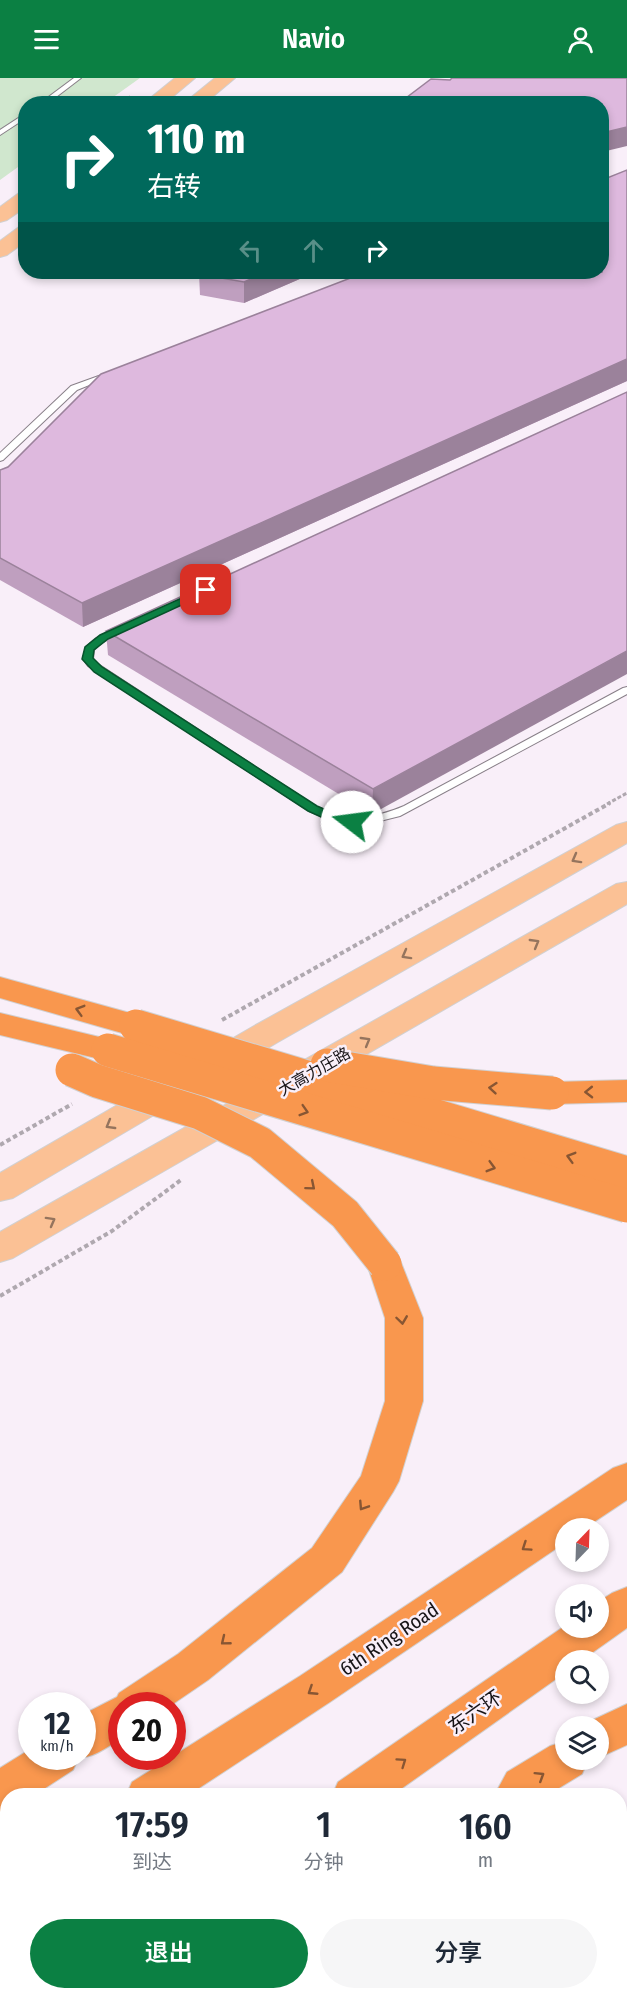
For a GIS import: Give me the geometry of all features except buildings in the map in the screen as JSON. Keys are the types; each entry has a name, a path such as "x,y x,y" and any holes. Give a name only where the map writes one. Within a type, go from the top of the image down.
{"highway":[{"path":"0,987 627,1173"},
{"path":"0,1024 108,1050 446,1154 627,1206"},
{"path":"136,1026 433,1083 552,1093 627,1091"},
{"path":"0,1037 77,1084 97,1081 200,1113 260,1143 345,1214 385,1264 404,1318 404,1401 379,1481 327,1560 193,1667 155,1692"},
{"name":"6th Ring Road","path":"160,1788 315,1689 627,1479"},
{"name":"东六环","path":"609,1618 627,1605"},
{"name":"东六环","path":"365,1788 580,1638"},
{"path":"609,1732 627,1723"},
{"path":"522,1788 555,1767"},
{"path":"6,1788 35,1770"}],"main road":[{"path":"162,96 183,78"},
{"path":"202,96 226,78"},
{"path":"0,216 18,203"},
{"path":"0,251 18,237"},
{"path":"0,1189 266,1034 627,831"},
{"name":"大高力庄路","path":"0,1250 627,891"}],"lane":[{"path":"53,96 78,78"},
{"path":"0,133 18,121"},
{"path":"0,458 74,388 118,372"},
{"path":"134,623 93,645 87,654 91,664 313,809 343,821 373,821 396,814 627,690"}],"path":[{"path":"213,1024 627,793"},
{"path":"0,1145 77,1084"}],"green space":[{"path":"0,78 140,78 115,96 18,96 18,167 0,180"}],"route":[{"path":"206,590 104,637 89,649 87,654 91,664 313,809 335,819 352,822"}]}
